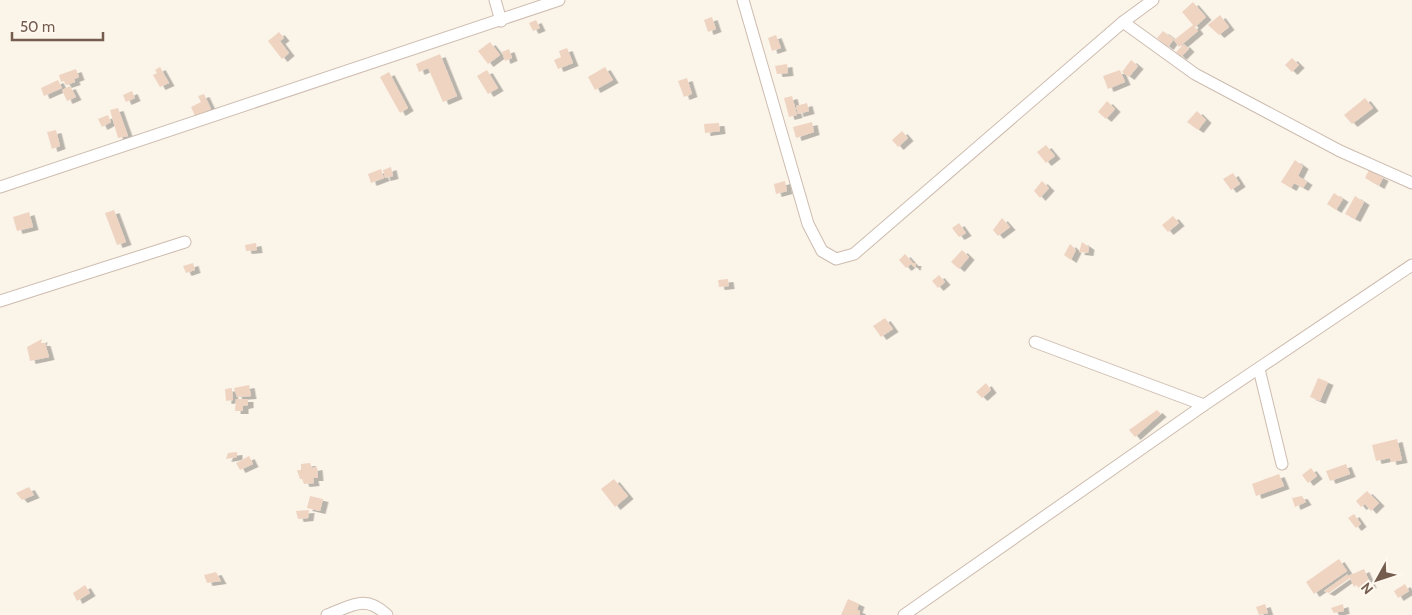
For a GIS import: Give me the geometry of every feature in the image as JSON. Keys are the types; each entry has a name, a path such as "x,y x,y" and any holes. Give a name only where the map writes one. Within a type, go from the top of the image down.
{"street":[{"path":"495,0 501,21"},
{"path":"0,187 501,21 559,0"},
{"path":"743,0 808,224 822,251 836,259 854,254 1123,22 1153,0"},
{"path":"1123,22 1194,74 1340,151 1412,183"},
{"path":"0,301 184,242"},
{"path":"904,615 1204,405 1412,266"},
{"path":"1035,342 1204,405"},
{"path":"1259,369 1282,464"},
{"path":"327,615 364,602 376,605 387,615"}],"building":[{"path":"1193,2 1206,17 1195,27 1198,31 1179,47 1174,40 1193,25 1182,12"},
{"path":"1220,15 1229,27 1219,35 1208,25"},
{"path":"712,17 716,29 708,32 704,20"},
{"path":"536,20 540,28 533,31 529,23"},
{"path":"1163,31 1174,39 1168,47 1157,38"},
{"path":"279,32 284,38 280,41 289,53 282,59 268,41"},
{"path":"776,35 781,48 772,51 768,38"},
{"path":"490,42 500,55 488,64 478,51"},
{"path":"1184,44 1189,49 1181,57 1176,52"},
{"path":"567,48 573,63 558,69 554,60 561,57 559,51"},
{"path":"509,49 512,58 505,61 502,52"},
{"path":"440,54 457,96 443,102 428,68 419,72 416,64"},
{"path":"1292,58 1299,65 1292,72 1285,65"},
{"path":"1131,60 1138,66 1129,77 1122,72"},
{"path":"787,64 788,73 777,74 775,66"},
{"path":"160,67 169,83 160,87 153,75 157,73 155,70"},
{"path":"605,67 613,80 595,90 588,77"},
{"path":"76,69 79,77 74,79 75,82 66,85 64,81 61,82 59,75"},
{"path":"487,70 498,88 488,94 477,76"},
{"path":"1120,70 1125,82 1108,89 1103,76"},
{"path":"389,72 408,108 400,113 380,77"},
{"path":"687,78 692,94 684,97 678,81"},
{"path":"58,80 62,88 44,96 41,88"},
{"path":"70,86 76,97 67,101 62,90"},
{"path":"132,91 135,98 126,102 123,95"},
{"path":"204,94 211,109 195,116 191,107 201,102 198,96"},
{"path":"792,96 797,115 789,117 784,98"},
{"path":"1365,98 1373,108 1352,124 1344,115"},
{"path":"1107,101 1115,109 1106,119 1098,112"},
{"path":"807,103 809,111 798,114 796,106"},
{"path":"118,108 128,136 118,138 110,110"},
{"path":"1197,111 1206,120 1198,130 1187,122"},
{"path":"108,115 111,122 102,127 98,119"},
{"path":"812,122 814,132 796,138 793,127"},
{"path":"719,123 720,131 705,133 704,124"},
{"path":"56,130 60,146 52,149 47,132"},
{"path":"902,131 908,138 898,147 892,140"},
{"path":"1046,145 1055,156 1046,163 1037,152"},
{"path":"1295,160 1303,166 1298,176 1307,182 1303,188 1294,183 1291,188 1281,182"},
{"path":"391,167 393,176 385,178 383,170"},
{"path":"381,169 384,178 371,183 368,174"},
{"path":"1369,170 1383,178 1379,186 1365,178"},
{"path":"1233,173 1240,184 1231,190 1223,179"},
{"path":"785,181 787,191 776,194 774,184"},
{"path":"1042,181 1049,188 1040,198 1034,191"},
{"path":"1334,193 1343,199 1336,210 1327,204"},
{"path":"1355,196 1364,202 1355,219 1345,214"},
{"path":"114,210 126,242 117,245 105,213"},
{"path":"29,212 33,227 17,231 13,217"},
{"path":"1173,216 1179,223 1168,232 1162,225"},
{"path":"1002,218 1010,227 998,236 993,230"},
{"path":"959,223 966,233 959,237 952,228"},
{"path":"1082,242 1089,247 1088,253 1079,252"},
{"path":"256,243 257,250 246,251 245,245"},
{"path":"1070,244 1076,250 1071,260 1064,255"},
{"path":"962,250 969,257 959,269 951,262"},
{"path":"905,254 913,263 916,263 915,268 911,264 906,268 899,260"},
{"path":"193,263 195,270 186,273 183,266"},
{"path":"939,275 945,282 938,288 932,281"},
{"path":"728,279 729,286 719,287 718,280"},
{"path":"885,318 893,329 881,337 873,326"},
{"path":"42,339 41,343 45,343 49,357 30,361 27,347"},
{"path":"1318,378 1328,382 1320,401 1310,397"},
{"path":"986,383 991,390 982,398 976,392"},
{"path":"249,385 251,396 237,397 234,388"},
{"path":"232,388 233,400 226,401 225,389"},
{"path":"236,399 248,399 248,405 243,406 243,411 235,411"},
{"path":"1157,410 1161,414 1135,437 1129,430"},
{"path":"1397,439 1402,460 1391,462 1390,458 1376,461 1372,445"},
{"path":"237,452 237,457 226,459 228,453"},
{"path":"249,456 253,464 240,470 236,463"},
{"path":"310,463 312,468 317,467 318,478 313,478 314,483 304,484 297,470 301,470 301,464"},
{"path":"1346,464 1350,474 1330,481 1326,471"},
{"path":"1311,468 1317,476 1308,483 1302,475"},
{"path":"1279,474 1284,486 1256,496 1252,484"},
{"path":"614,479 628,496 615,507 601,489"},
{"path":"29,487 34,495 22,500 16,493"},
{"path":"1367,491 1379,503 1371,511 1365,504 1361,507 1356,501"},
{"path":"310,496 323,499 320,511 307,508"},
{"path":"1302,496 1306,502 1295,507 1292,498"},
{"path":"309,510 308,518 298,519 296,511"},
{"path":"1354,514 1361,524 1356,528 1348,518"},
{"path":"1339,559 1347,571 1314,594 1306,582"},
{"path":"1364,569 1371,585 1360,591 1357,585 1354,587 1350,578 1329,593 1324,591 1348,574 1348,576"},
{"path":"216,572 221,581 207,583 204,575"},
{"path":"1405,584 1409,591 1398,598 1394,591"},
{"path":"85,585 90,593 77,601 73,593"},
{"path":"848,599 859,604 857,610 860,611 860,615 841,615"},
{"path":"1265,604 1268,613 1259,615 1256,607"},
{"path":"1343,604 1344,611 1334,613 1331,608"}]}
